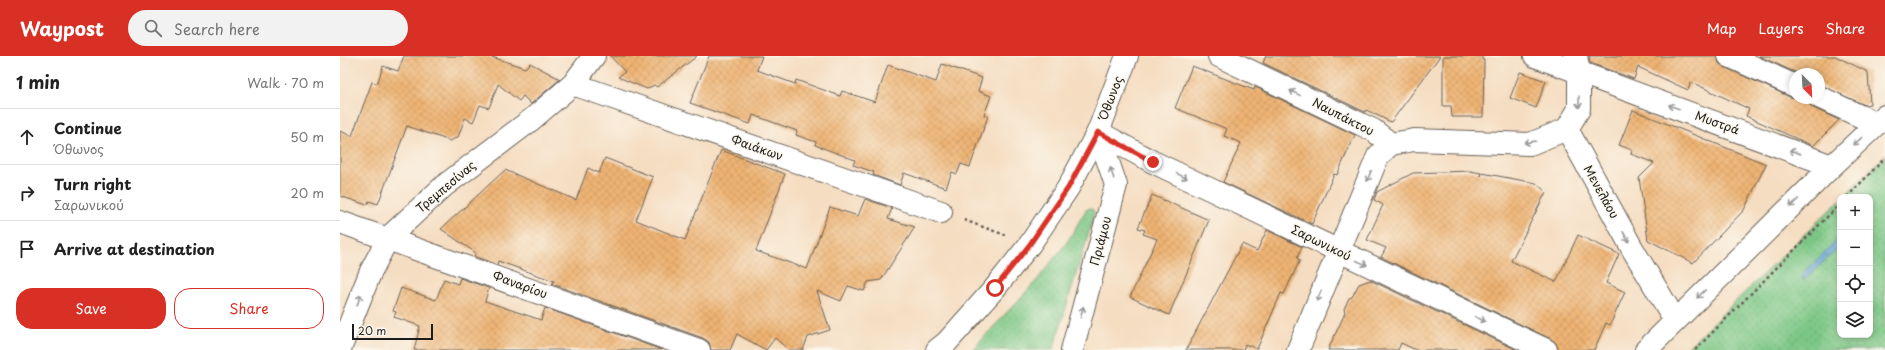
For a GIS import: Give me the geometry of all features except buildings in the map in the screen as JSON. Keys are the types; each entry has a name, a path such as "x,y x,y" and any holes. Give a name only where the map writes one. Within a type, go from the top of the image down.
{"street":[{"name":"Όθωνος","path":"937,350 947,342 995,288 1030,244 1068,188 1098,132 1127,56"},
{"name":"Ναυπάκτου","path":"1219,56 1373,130 1391,144"},
{"name":"Μυστρά","path":"1535,56 1577,64 1832,166"},
{"path":"1729,56 1789,83"},
{"name":"Τρεμπεσίνας","path":"340,349 371,270 388,238 444,186 531,120 573,84 590,57"},
{"path":"1298,350 1337,251 1378,156 1391,144 1414,140 1530,144 1567,130 1579,109 1577,64"},
{"name":"Φαιάκων","path":"573,84 941,212"},
{"path":"1646,350 1832,166 1881,120 1825,99"},
{"name":"Μενελάου","path":"1567,130 1632,248 1675,320"},
{"name":"Σαρωνικού","path":"1098,132 1153,162 1546,350"},
{"name":"Πριάμου","path":"1077,348 1116,185 1098,132"},
{"name":"Φαναρίου","path":"340,222 699,350"}],"path":[{"path":"1849,194 1885,158"},
{"path":"1695,350 1837,207"},
{"path":"941,212 1030,244"}],"green space":[{"path":"1885,156 1885,350 1685,350 1837,203 1837,338 1873,338 1873,194 1846,194"},
{"path":"1090,208 1094,211 1093,219 1053,350 972,350 1038,279 1067,242 1086,210"}],"water":[{"path":"1837,241 1837,249 1803,281 1803,273"}],"route":[{"path":"995,288 1030,244 1068,188 1098,132 1153,162"}]}
